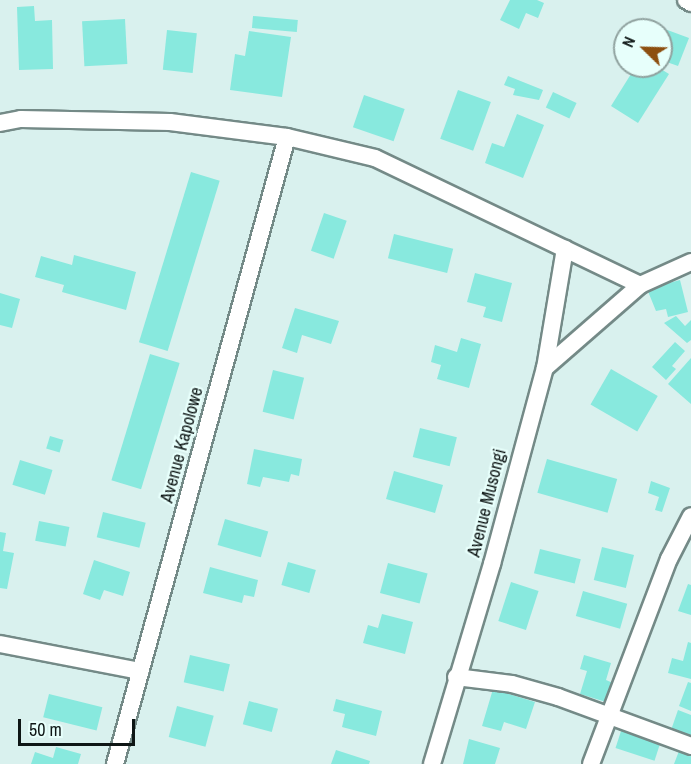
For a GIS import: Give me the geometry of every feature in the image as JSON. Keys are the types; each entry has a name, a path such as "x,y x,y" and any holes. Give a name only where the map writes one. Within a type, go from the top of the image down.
{"street":[{"path":"686,0 691,3"},
{"path":"0,123 21,119 170,122 287,137 375,158 640,285"},
{"name":"Avenue Kapolowe","path":"115,764 287,137"},
{"name":"Avenue Musongi","path":"432,764 456,677 492,564 545,368 566,249"},
{"path":"545,368 640,285 691,262"},
{"path":"591,764 608,714 623,688 669,559 691,516"},
{"path":"0,644 44,650 140,671"},
{"path":"456,677 512,684 608,714 691,746"}],"building":[{"path":"510,0 537,0 544,3 538,18 526,13 519,29 500,20"},
{"path":"34,6 35,21 52,20 53,69 19,70 17,7"},
{"path":"253,16 298,20 297,32 252,28"},
{"path":"125,19 127,64 84,66 82,21"},
{"path":"167,30 197,33 193,73 163,70"},
{"path":"249,31 291,37 282,97 230,90 235,54 245,56"},
{"path":"673,32 689,38 678,66 673,64"},
{"path":"508,76 543,90 539,100 513,95 515,89 504,85"},
{"path":"628,78 666,78 638,123 611,106"},
{"path":"458,90 491,102 473,151 440,139"},
{"path":"553,92 577,103 569,118 546,107"},
{"path":"364,95 405,109 394,141 353,127"},
{"path":"517,114 544,125 523,178 485,163 492,143 504,147"},
{"path":"191,172 220,181 168,351 139,342"},
{"path":"324,213 347,221 334,259 311,251"},
{"path":"394,234 453,249 447,273 388,258"},
{"path":"74,255 136,272 126,310 62,292 64,285 35,277 41,256 72,265"},
{"path":"475,273 512,283 502,322 483,317 486,307 467,302"},
{"path":"680,280 688,312 668,317 666,309 656,311 647,289"},
{"path":"0,293 20,299 12,328 0,325"},
{"path":"295,308 339,321 331,344 302,335 297,353 282,348"},
{"path":"676,316 685,326 691,320 691,340 687,343 664,323"},
{"path":"461,338 481,344 469,388 437,379 441,365 431,362 435,345 457,352"},
{"path":"675,342 685,351 672,366 676,369 666,380 652,367"},
{"path":"150,354 180,363 141,489 111,480"},
{"path":"691,358 691,404 668,384"},
{"path":"611,369 658,396 637,432 590,405"},
{"path":"273,370 304,378 294,419 263,412"},
{"path":"420,428 457,437 450,466 413,457"},
{"path":"50,436 63,440 60,453 46,448"},
{"path":"254,449 302,459 299,476 291,474 289,482 263,477 260,487 247,484"},
{"path":"547,459 617,479 608,513 537,493"},
{"path":"20,460 53,470 45,495 12,485"},
{"path":"394,471 443,485 435,513 386,499"},
{"path":"651,481 670,488 662,512 655,510 659,497 648,493"},
{"path":"103,512 146,523 139,548 97,537"},
{"path":"225,519 268,531 261,557 218,545"},
{"path":"39,521 69,527 66,547 35,541"},
{"path":"0,532 6,533 3,551 14,553 7,589 0,588"},
{"path":"602,547 634,555 626,588 594,580"},
{"path":"540,549 581,559 575,583 534,573"},
{"path":"94,560 130,572 123,596 104,590 100,600 83,594"},
{"path":"288,562 316,570 309,593 281,585"},
{"path":"388,563 428,574 420,604 380,593"},
{"path":"210,567 258,580 254,597 244,595 242,603 203,593"},
{"path":"511,582 539,591 526,630 498,621"},
{"path":"688,584 691,585 691,615 678,611"},
{"path":"583,591 627,604 620,629 576,616"},
{"path":"382,614 413,622 405,654 363,643 368,625 378,628"},
{"path":"688,642 691,643 691,679 668,673 672,658 683,661"},
{"path":"190,655 230,664 224,692 184,682"},
{"path":"584,655 611,663 606,680 613,683 606,702 580,694 587,671 580,669"},
{"path":"688,682 691,683 691,711 679,706"},
{"path":"493,689 535,702 526,729 504,722 501,731 482,726"},
{"path":"49,694 102,707 97,731 43,717"},
{"path":"336,699 382,711 376,736 342,727 345,714 333,711"},
{"path":"249,701 278,709 272,732 243,724"},
{"path":"177,706 214,716 205,747 169,737"},
{"path":"678,710 691,715 691,739 670,733"},
{"path":"622,728 661,741 655,761 616,748"},
{"path":"469,739 500,748 495,764 463,764"},
{"path":"56,747 81,754 78,764 31,764 35,752 53,758"},
{"path":"336,750 370,761 369,764 331,764"},
{"path":"679,751 691,755 691,764 674,764"}]}
